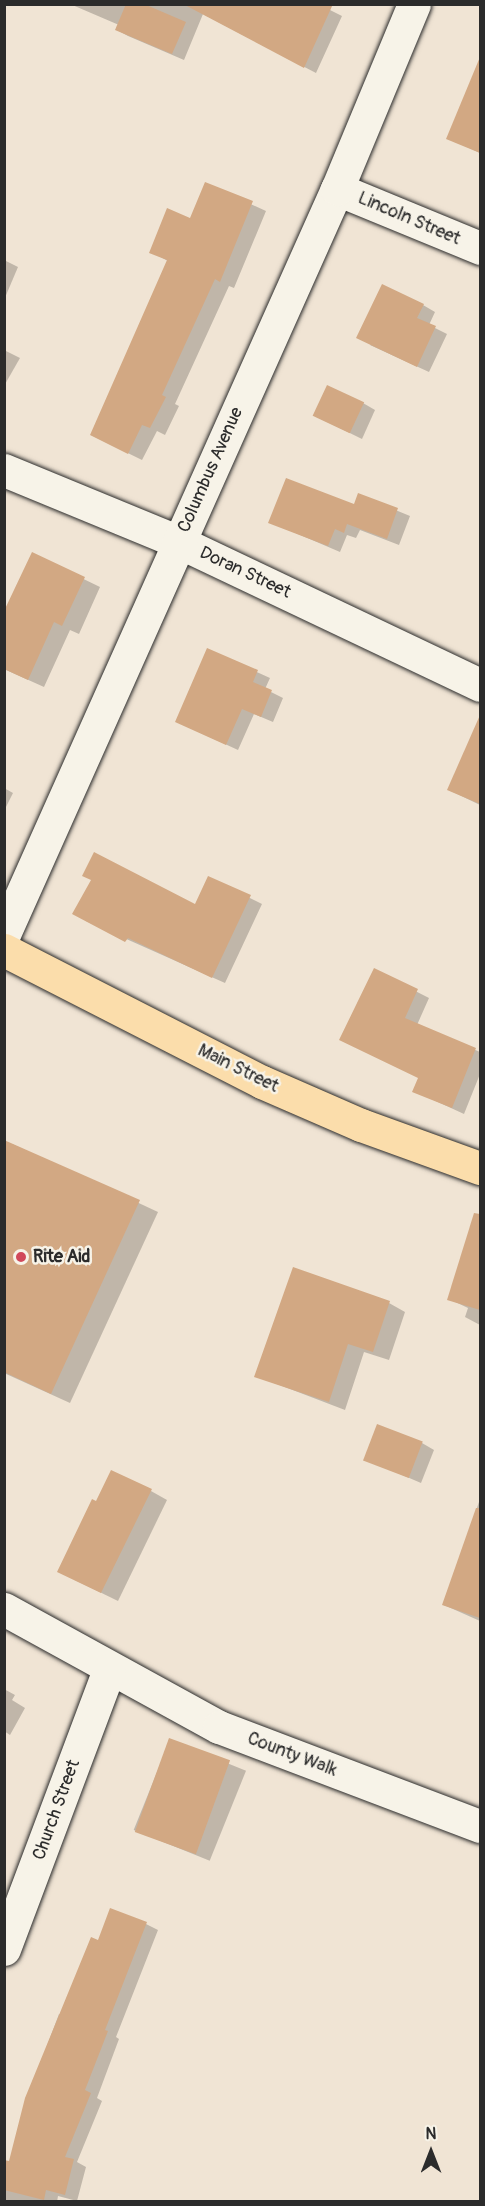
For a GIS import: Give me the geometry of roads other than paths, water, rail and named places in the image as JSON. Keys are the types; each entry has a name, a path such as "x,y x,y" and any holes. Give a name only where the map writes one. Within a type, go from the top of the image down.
{"main road":[{"name":"Main Street","path":"4,950 262,1082 361,1125 480,1168"}],"street":[{"name":"Columbus Avenue","path":"4,934 337,189 414,4"},
{"name":"Lincoln Street","path":"337,189 480,248"},
{"name":"Doran Street","path":"4,470 179,542 480,685"},
{"name":"County Walk","path":"4,1609 109,1670 219,1727 480,1826"},
{"name":"Church Street","path":"4,1949 109,1670"}],"place":[{"name":"Rite Aid","path":"21,1257"}]}
